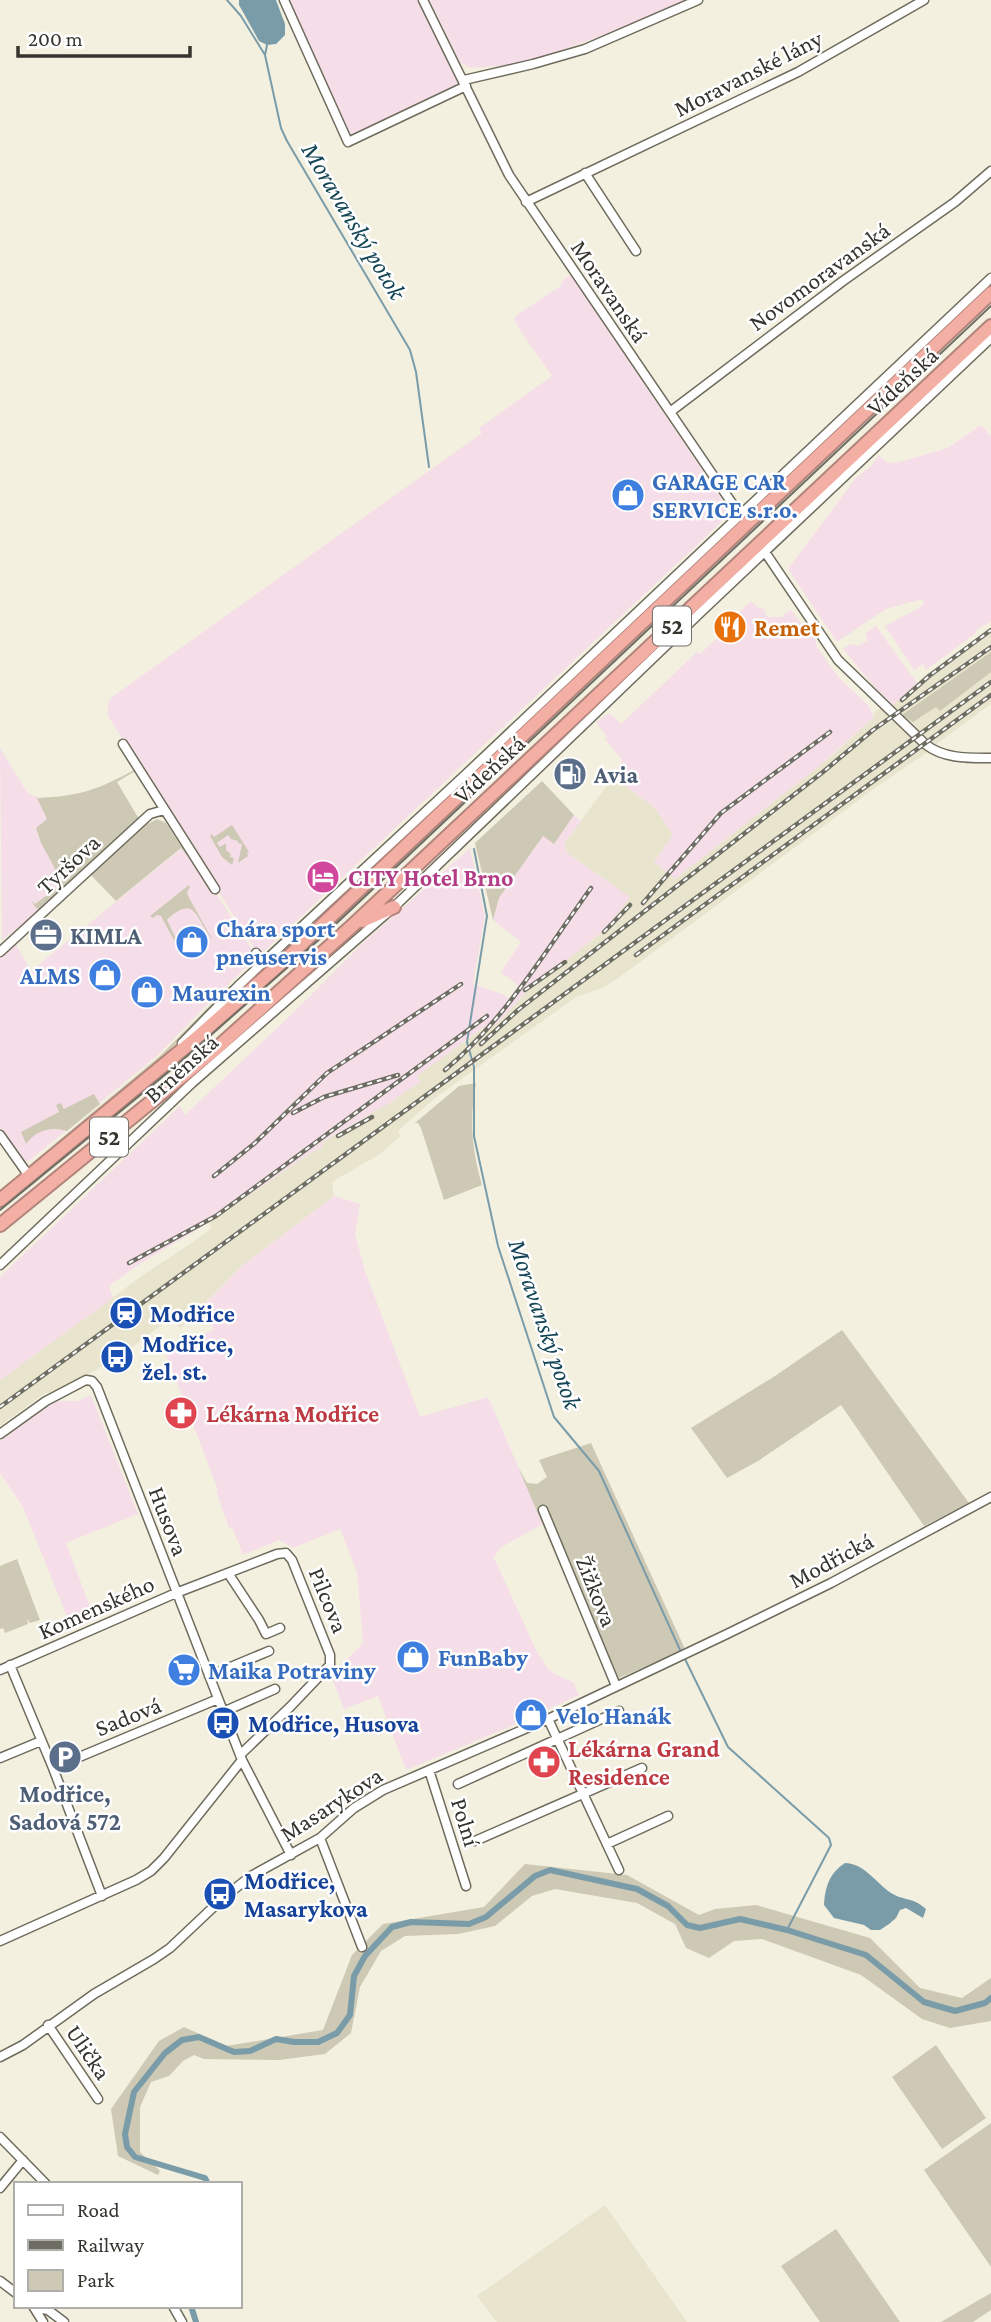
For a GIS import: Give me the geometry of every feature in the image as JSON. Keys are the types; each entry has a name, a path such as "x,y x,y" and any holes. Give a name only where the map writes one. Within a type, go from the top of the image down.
{"highway":[{"name":"Vídeňská","path":"0,1200 205,1031 330,918 991,293"},
{"name":"Vídeňská","path":"0,1225 217,1048 352,926 991,327"},
{"path":"919,406 991,327"},
{"path":"352,926 394,907"}],"street":[{"path":"284,0 348,142 465,83 585,49 698,0"},
{"path":"424,0 465,83"},
{"name":"Moravanské lány","path":"526,202 799,72 925,0"},
{"name":"Moravanská","path":"465,83 509,175 526,202 740,514"},
{"name":"Novomoravanská","path":"670,412 841,283 955,202 991,171"},
{"path":"585,173 636,251"},
{"name":"Vídeňská","path":"147,1078 238,985 467,774 991,278"},
{"name":"Vídeňská","path":"394,907 991,338"},
{"path":"765,552 838,660 933,750 946,755 991,758"},
{"path":"123,744 215,889"},
{"name":"Tyršova","path":"0,952 150,814 164,810"},
{"name":"Brněnská","path":"0,1265 192,1083 394,907"},
{"path":"256,953 262,963"},
{"path":"0,1135 29,1176"},
{"name":"Husova","path":"0,1434 46,1401 86,1380 92,1381 105,1407 241,1758 291,1854"},
{"name":"Modřická","path":"682,1654 831,1583 991,1497"},
{"name":"Žižkova","path":"543,1510 616,1686"},
{"name":"Komenského","path":"0,1670 176,1593 277,1554 286,1553"},
{"name":"Pilcova","path":"241,1758 330,1665 330,1654 292,1560 286,1553"},
{"path":"228,1573 266,1634 280,1628"},
{"path":"209,1676 269,1651"},
{"name":"Masarykova","path":"0,2057 23,2045 94,1994 170,1948 223,1898 251,1876 320,1838 383,1790 548,1719 682,1654"},
{"path":"10,1665 102,1896"},
{"path":"223,1712 275,1689"},
{"name":"Sadová","path":"53,1768 218,1699"},
{"path":"458,1784 619,1711"},
{"path":"548,1719 619,1870"},
{"path":"0,1758 41,1741"},
{"path":"0,1941 151,1871 178,1841 241,1758"},
{"path":"475,1841 642,1768"},
{"name":"Polní","path":"429,1770 466,1886"},
{"path":"607,1844 668,1815"},
{"path":"320,1838 362,1947"},
{"name":"Ulička","path":"48,2025 98,2099"},
{"path":"0,2137 44,2182"},
{"path":"0,2188 23,2160"},
{"path":"41,2308 48,2309 65,2322"}],"shaded area":[{"path":"286,0 418,0 459,81 458,85 351,138 348,137"},
{"path":"430,0 687,0 626,27 522,64 470,68 460,62"},
{"path":"571,275 731,513 259,956 108,716 108,703 112,697 482,433 479,428 552,376 514,319 562,285 561,282"},
{"path":"981,425 991,436 991,622 977,629 976,633 926,670 923,664 914,670 885,626 919,608 924,603 922,599 886,609 837,642 788,569 856,478 872,465 879,455 886,462 896,463 948,448"},
{"path":"751,601 766,611 765,615 769,617 784,617 784,614 791,610 805,629 812,627 817,647 839,678 868,705 874,717 818,767 675,879 654,862 673,835 655,808 613,777 622,760 605,739 607,737 596,722 609,713 621,724 697,652 700,654 728,628 726,625"},
{"path":"876,626 917,683 893,705 843,649 850,644 858,646 868,640 865,634"},
{"path":"991,628 991,704 935,745 923,738 890,707 921,680"},
{"path":"883,709 929,751 617,979 602,988 576,997 435,1098 398,1131 401,1136 380,1154 332,1182 334,1196 243,1265 180,1328 171,1318 119,1357 58,1391 45,1393 0,1426 0,1380 212,1228 208,1223 310,1153 323,1147 321,1143 388,1104 420,1081 416,1076 492,1022 496,1025 527,991 606,929 629,897 567,853 564,844 613,777 655,808 673,835 654,862 675,879 835,753 874,717 873,714"},
{"path":"0,748 25,789 30,795 37,796 48,819 36,829 41,843 66,885 51,903 2,940"},
{"path":"574,815 581,821 564,844 567,853 630,897 606,929 527,991 496,1025 491,1022 417,1076 420,1082 322,1142 323,1147 310,1153 208,1223 141,1263 109,1286 113,1298 0,1380 0,1277 180,1106 185,1115 362,944 470,848 485,916 473,984 505,995 509,999 518,985 501,972 521,942 493,920 499,898 543,835 554,844"},
{"path":"182,848 211,890 214,890 257,957 158,1055 29,1161 24,1161 0,1130 0,956 15,943 31,971"},
{"path":"334,1196 360,1204 355,1234 365,1271 420,1417 488,1397 543,1524 500,1548 493,1559 537,1652 549,1670 573,1682 579,1695 406,1770 378,1696 344,1709 331,1676 363,1643 357,1572 340,1529 293,1548 279,1540 243,1555 232,1527 229,1528 216,1491 218,1490 164,1349 214,1330 205,1304 243,1265"},
{"path":"91,1395 138,1514 66,1543 95,1620 72,1629 23,1507 0,1473 0,1441 54,1401 77,1401"},
{"path":"605,2205 687,2322 497,2322 477,2296"}],"green space":[{"path":"991,652 991,672 940,711 936,707 913,722 902,715"},
{"path":"136,769 117,782 139,819 41,910 34,906 32,901 35,904 61,885 36,828 47,819 37,798 88,791"},
{"path":"542,781 574,815 554,844 543,836 499,898 493,920 475,843"},
{"path":"157,819 166,823 189,858 181,848 116,901 90,874 137,830"},
{"path":"232,825 249,852 248,856 238,863 242,844 228,835 217,843 220,847 226,843 226,850 231,854 230,857 234,858 232,865 222,857 210,836 212,834 214,837"},
{"path":"189,885 188,896 212,939 192,910 182,909 167,920 178,943 176,944 161,916 150,916"},
{"path":"230,985 156,1064 32,1163 160,1056"},
{"path":"476,1083 473,1135 482,1185 444,1200 421,1128 415,1123 459,1086"},
{"path":"94,1094 100,1104 67,1131 44,1130 34,1135 26,1144 21,1132 59,1112 56,1105 61,1103 64,1109"},
{"path":"842,1330 969,1503 924,1526 841,1405 758,1461 727,1478 691,1428 775,1376"},
{"path":"591,1443 685,1649 610,1682 518,1467 527,1483 537,1484 547,1477 539,1460"},
{"path":"17,1559 40,1620 30,1623 27,1619 28,1624 5,1633 3,1628 0,1629 0,1566"},
{"path":"525,1864 627,1875 699,1915 715,1909 756,1905 870,1938 920,1988 962,1998 991,1978 991,2021 950,2028 922,2019 861,1975 762,1939 734,1941 709,1958 686,1948 675,1924 637,1903 555,1889 532,1896 495,1926 458,1934 405,1936 381,1951 360,1987 351,2033 325,2054 279,2060 204,2059 194,2055 183,2061 169,2076 151,2082 140,2107 140,2152 160,2171 158,2175 118,2156 111,2109 159,2041 184,2027 226,2046 323,2030 352,1955 383,1924 484,1907"},
{"path":"936,2045 986,2118 942,2149 892,2077"},
{"path":"991,2123 991,2267 924,2170"},
{"path":"836,2229 900,2322 820,2322 781,2266"},
{"path":"991,2293 991,2310 973,2322 941,2322"}],"water":[{"path":"239,0 276,0 285,24 285,35 276,44 267,45 259,41 239,5"},
{"path":"845,1863 858,1866 891,1893 921,1905 926,1909 923,1918 906,1908 900,1910 896,1918 880,1930 871,1930 864,1925 834,1918 824,1905 825,1893 832,1876"}],"waterway":[{"name":"Moravanský potok","path":"227,0 241,16 265,55 281,128 287,141 410,350 416,372 429,467"},
{"name":"Moravanský potok","path":"265,55 267,45"},
{"name":"Moravanský potok","path":"474,849 487,916 467,1042 474,1067 474,1136 498,1246 554,1417 599,1471 681,1652"},
{"name":"Moravanský potok","path":"684,1657 728,1747 829,1838 831,1845 787,1930"},
{"path":"207,2182 205,2178 135,2157 127,2147 125,2134 134,2092 165,2053 182,2040 199,2037 234,2052 250,2051 276,2039 318,2042 337,2033 350,2015 354,1976 365,1956 392,1927 411,1922 469,1924 486,1917 535,1876 550,1870 637,1889 668,1906 687,1925 700,1928 740,1919 787,1930 866,1955 924,2002 955,2011 985,2003 991,1998"},
{"path":"192,2308 196,2322"}],"tram line":[{"path":"0,1210 177,1065 322,937 991,306"}],"railway":[{"path":"902,700 929,676 991,630"},
{"path":"481,1044 518,1010 873,730 991,647"},
{"path":"0,1407 991,682"},
{"path":"636,955 991,695"},
{"path":"643,903 721,813 830,732"},
{"path":"445,1070 506,1007 591,888"},
{"path":"604,932 630,905"},
{"path":"525,990 565,962"},
{"path":"214,1176 255,1143 327,1073 461,984"},
{"path":"129,1263 216,1216 487,1016"},
{"path":"293,1113 324,1097 398,1075"},
{"path":"338,1136 372,1117"}],"place":[{"name":"GARAGE CAR SERVICE s.r.o.","path":"628,495"},
{"name":"Remet","path":"730,627"},
{"name":"Avia","path":"570,774"},
{"name":"CITY Hotel Brno","path":"323,877"},
{"name":"KIMLA","path":"46,935"},
{"name":"Chára sport pneuservis","path":"192,942"},
{"name":"ALMS","path":"105,975"},
{"name":"Maurexin","path":"147,992"},
{"name":"Modřice","path":"126,1313"},
{"name":"Modřice, žel. st.","path":"117,1357"},
{"name":"Lékárna Modřice","path":"181,1413"},
{"name":"FunBaby","path":"413,1657"},
{"name":"Maika Potraviny","path":"184,1670"},
{"name":"Velo Hanák","path":"531,1715"},
{"name":"Modřice, Husova","path":"223,1723"},
{"name":"Modřice, Sadová 572","path":"65,1757"},
{"name":"Lékárna Grand Residence","path":"544,1762"},
{"name":"Modřice, Masarykova","path":"220,1894"}]}
